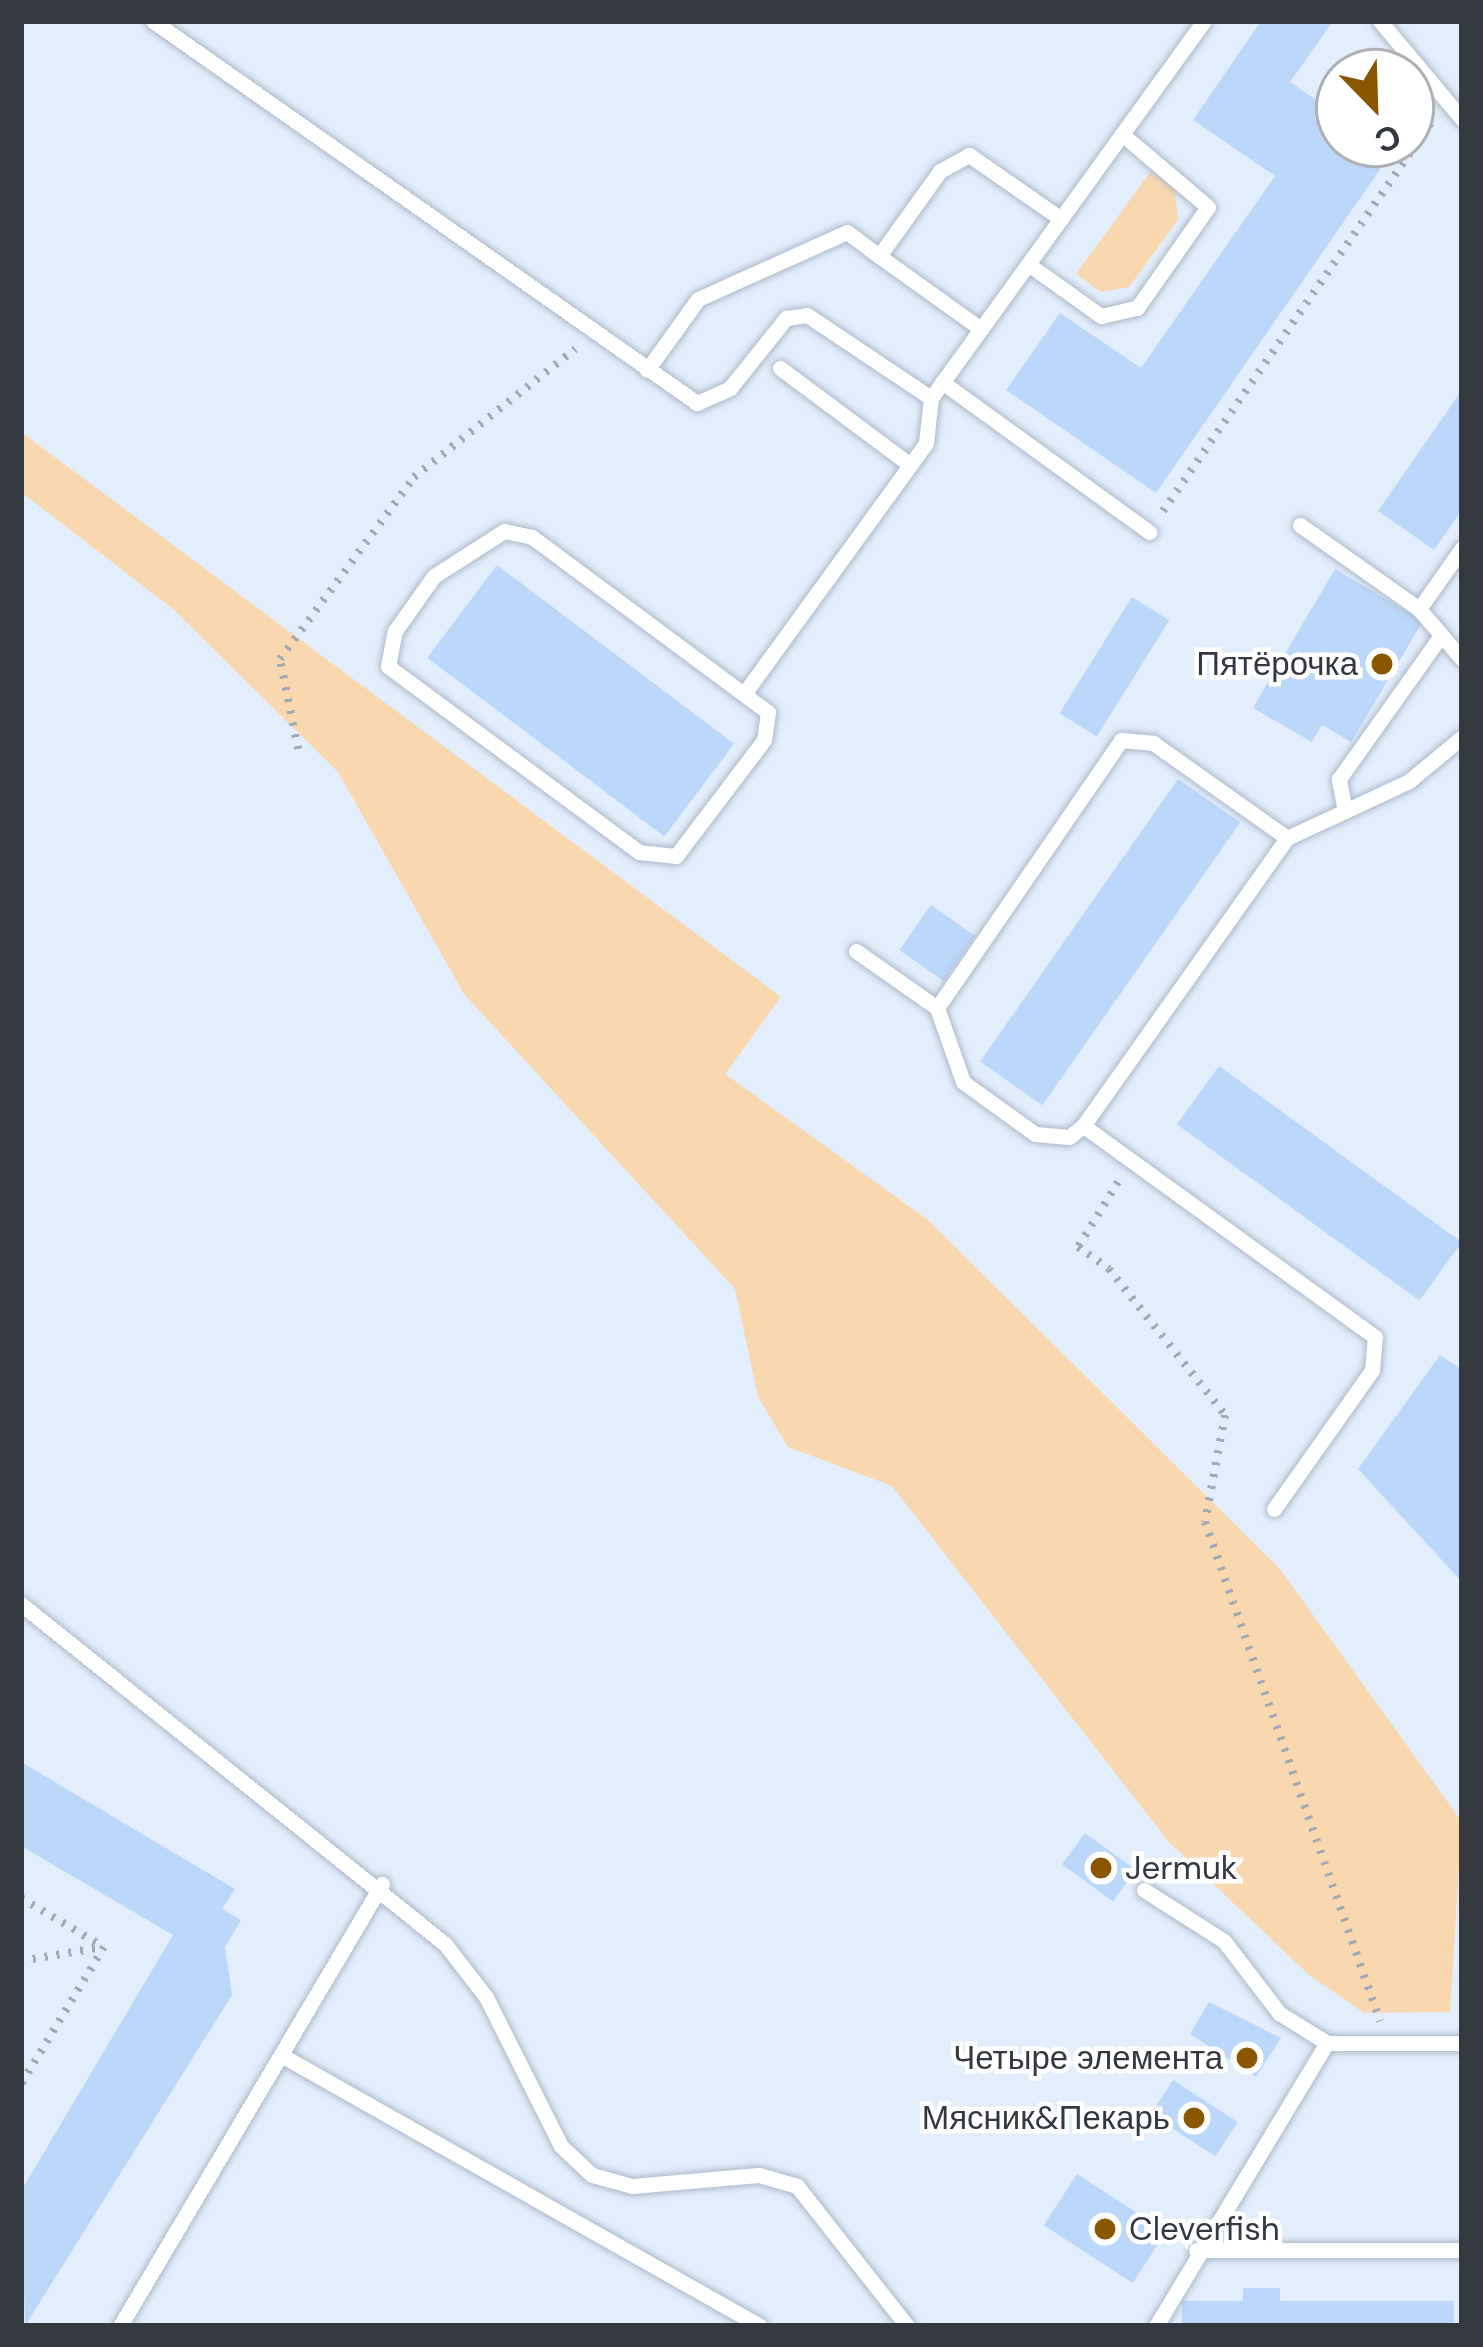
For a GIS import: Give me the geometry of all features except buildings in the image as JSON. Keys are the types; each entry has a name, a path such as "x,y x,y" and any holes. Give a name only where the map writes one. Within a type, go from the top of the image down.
{"lane":[{"path":"152,21 697,403 716,400 786,317 807,315 931,398"},
{"path":"746,692 926,443 931,398 1204,21"},
{"path":"1380,21 1462,119"},
{"path":"1028,264 1114,321 1137,308 1190,236 1207,198 1123,134"},
{"path":"879,256 953,158 981,161 1061,219"},
{"path":"647,370 698,298 847,232 981,329"},
{"path":"780,368 910,465"},
{"path":"942,382 1149,532"},
{"path":"1300,525 1419,609 1437,641 1462,659"},
{"path":"521,531 746,692 768,712 764,740 687,846 657,861 400,680 385,650 451,557 521,531"},
{"path":"1419,609 1462,548"},
{"path":"1345,811 1340,778 1437,641"},
{"path":"856,952 937,1009 963,1082 1035,1133 1069,1137 1082,1126 1287,838 1409,782 1462,737"},
{"path":"937,1009 1120,740 1153,743 1287,838"},
{"path":"1082,1126 1375,1337 1372,1370 1274,1509"},
{"path":"21,1604 382,1884 485,1997 561,2146 592,2176 632,2186 759,2175 796,2186 907,2326"},
{"path":"120,2326 382,1884"},
{"path":"1144,1890 1224,1941 1280,2013 1327,2043 1462,2043"},
{"path":"1156,2326 1196,2250 1327,2043"},
{"path":"280,2055 760,2326"},
{"path":"1196,2250 1462,2250"}],"path":[{"path":"1149,532 1448,99"},
{"path":"298,748 280,659 414,477 595,333"},
{"path":"1131,1160 1078,1247 1109,1269 1225,1415 1204,1522 1387,2043"},
{"path":"21,1898 104,1947"},
{"path":"21,1960 104,1947"},
{"path":"21,2084 104,1947"}],"shaded area":[{"path":"1151,171 1175,189 1178,220 1129,287 1101,292 1076,274"},
{"path":"21,432 781,997 725,1074 928,1220 1280,1569 1462,1822 1450,2012 1364,2013 1308,1974 1168,1841 892,1486 788,1447 758,1397 735,1289 464,994 338,772 173,609 21,492"}],"place":[{"name":"Пятёрочка","path":"1382,664"},
{"name":"Jermuk","path":"1101,1868"},
{"name":"Четыре элемента","path":"1247,2058"},
{"name":"Мясник&Пекарь","path":"1194,2118"},
{"name":"Cleverfish","path":"1105,2229"}]}
